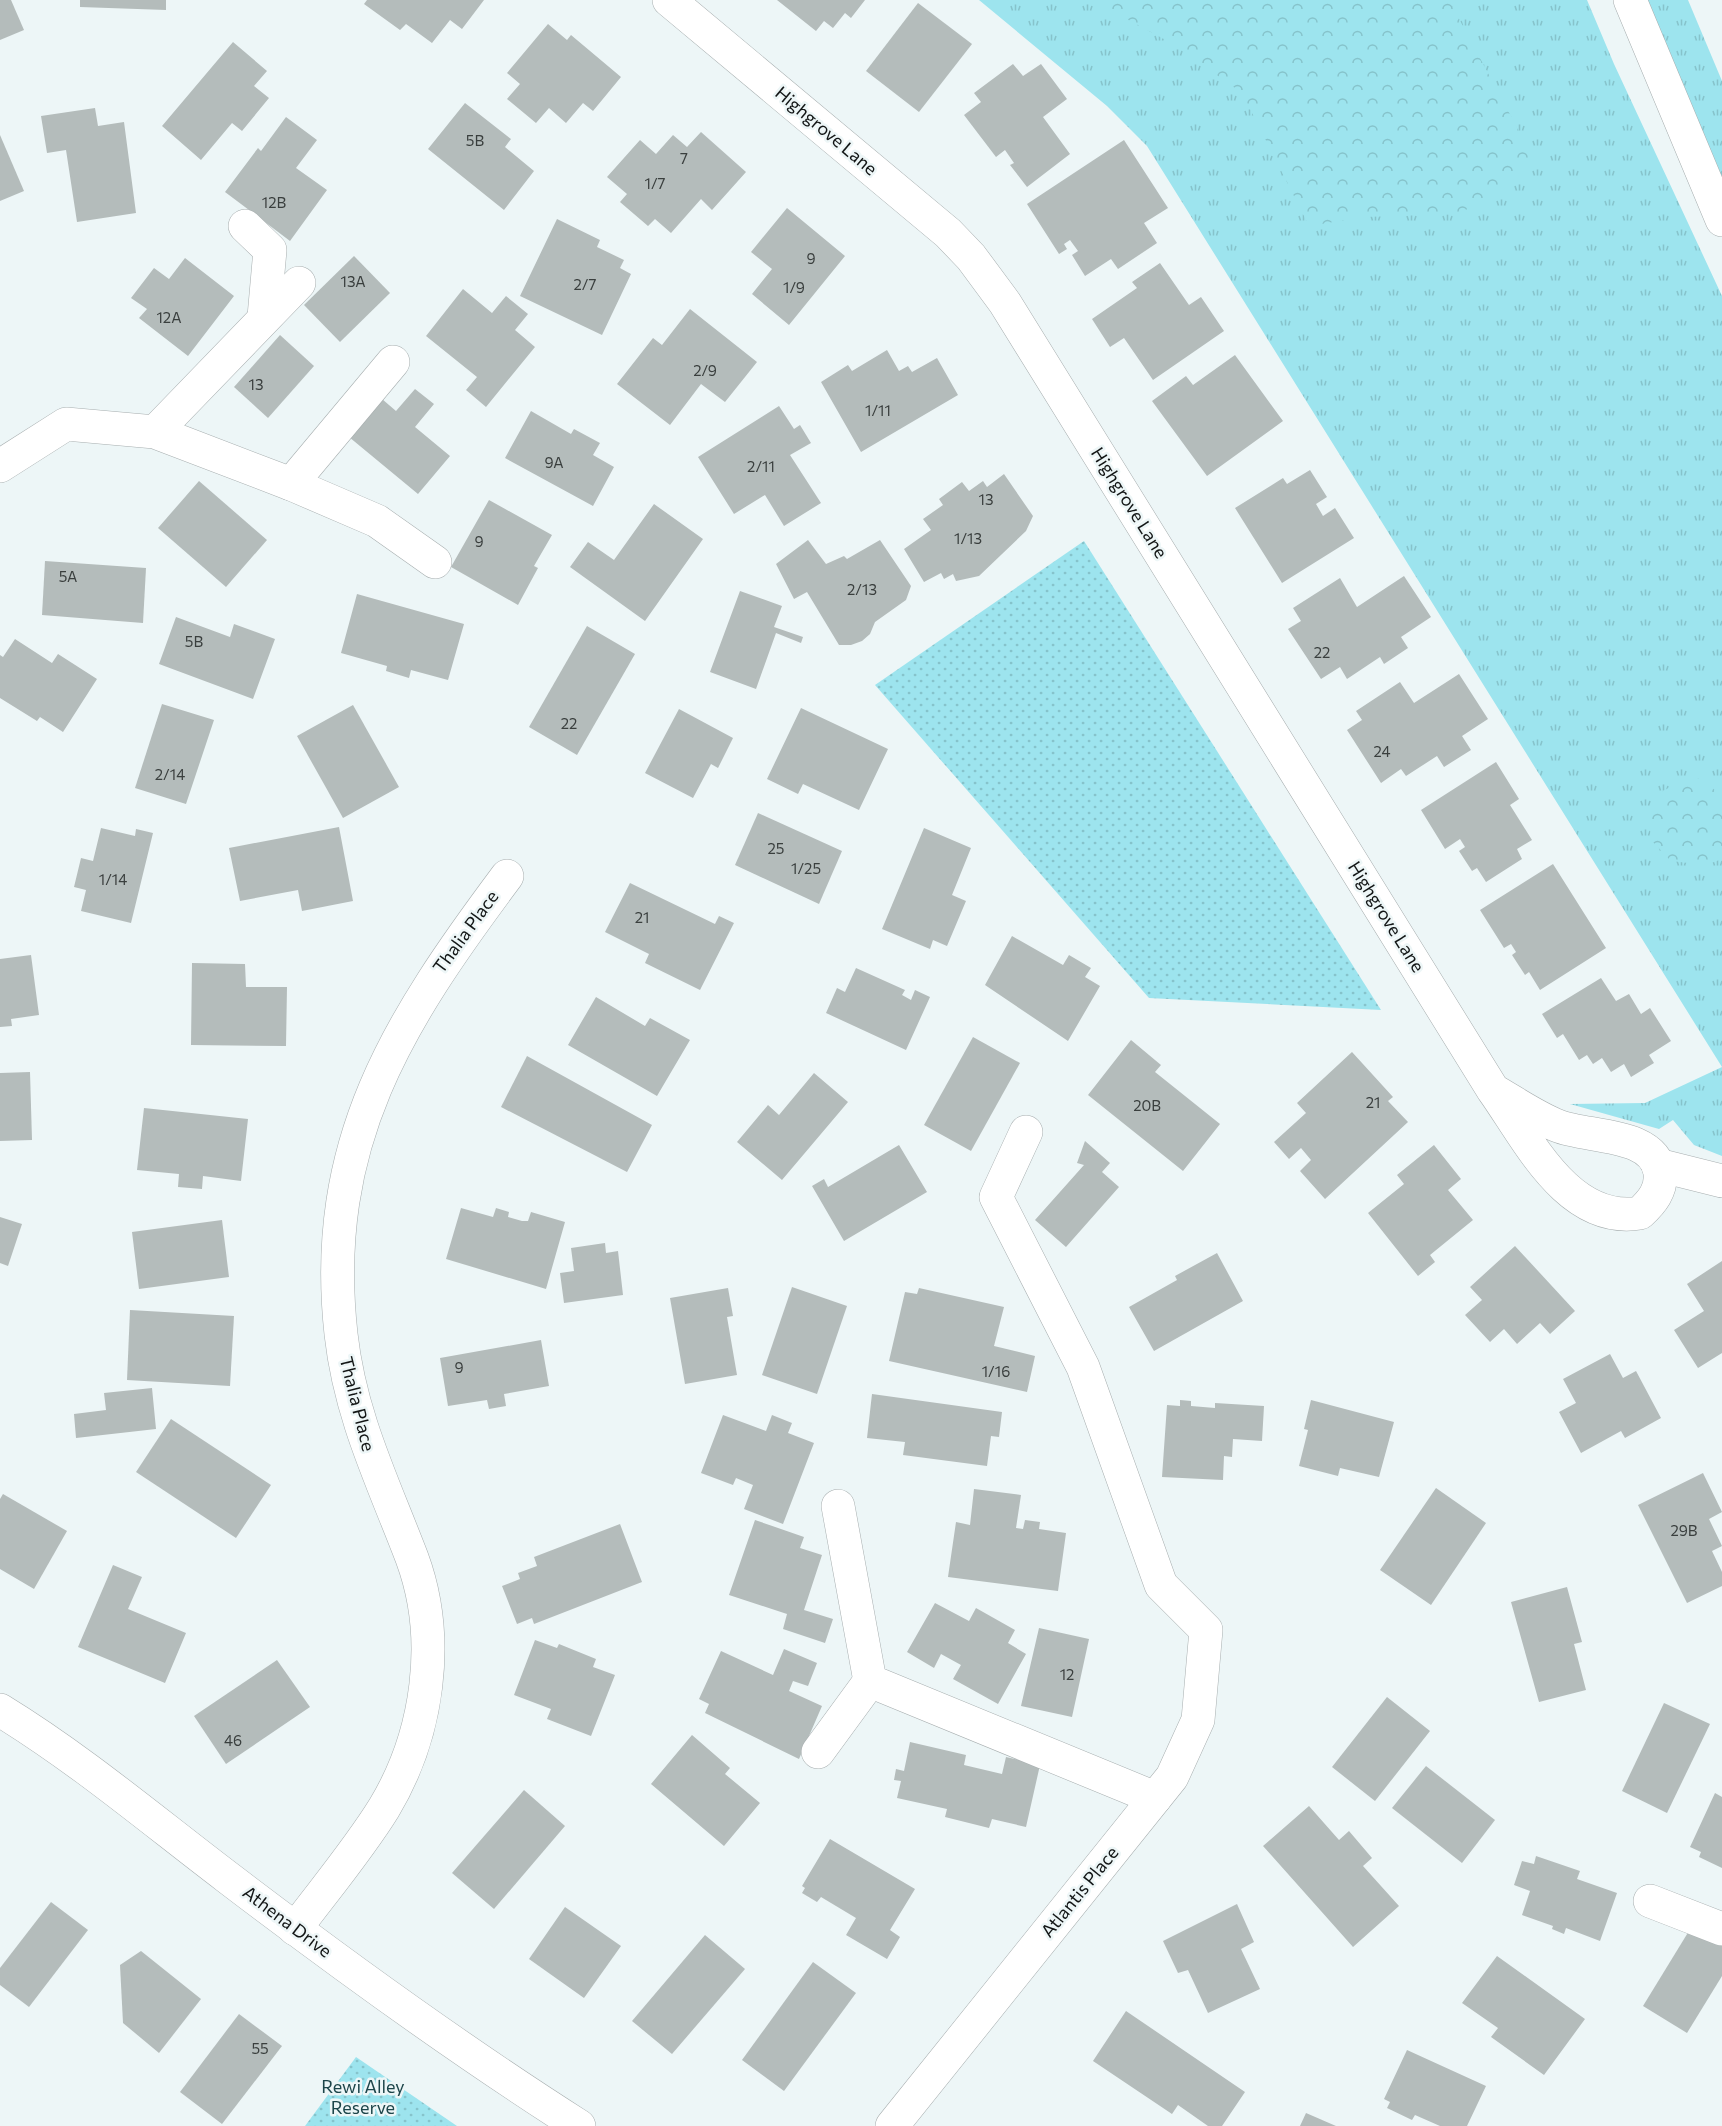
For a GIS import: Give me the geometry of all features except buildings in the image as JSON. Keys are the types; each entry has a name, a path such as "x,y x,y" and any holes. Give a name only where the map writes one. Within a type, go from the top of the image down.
{"main road":[{"name":"Highgrove Lane","path":"669,0 948,233 989,279 1493,1090 1558,1179 1579,1199 1611,1214 1640,1213 1656,1196 1660,1176 1658,1165 1648,1150 1637,1144 1579,1133 1557,1125 1493,1090"},
{"path":"1630,0 1722,220"},
{"path":"245,226 270,250 264,317"},
{"path":"155,432 299,283"},
{"path":"291,484 393,362"},
{"path":"0,466 66,424 155,432 291,484 377,521 435,562"},
{"name":"Thalia Place","path":"295,1929 364,1838 400,1776 421,1712 428,1647 427,1613 421,1583 362,1436 347,1375 341,1333 337,1260 345,1182 358,1132 377,1084 406,1024 456,944 507,876"},
{"name":"Atlantis Place","path":"892,2126 1172,1777 1198,1720 1206,1630 1161,1585 1083,1367 996,1197 1026,1132"},
{"path":"1658,1165 1722,1181"},
{"path":"818,1752 870,1681 838,1506"},
{"path":"870,1681 1155,1798"},
{"name":"Athena Drive","path":"0,1710 77,1762 295,1929 505,2078 579,2126"},
{"path":"1650,1901 1722,1929"}],"green space":[{"path":"979,0 1587,0 1614,64 1722,296 1722,1067 1147,146 1107,106"},
{"path":"1085,0 1449,0 1531,154 1514,181 1459,214 1364,217 1309,226 1242,93 1173,44"},
{"path":"1647,0 1688,0 1722,81 1722,179"},
{"path":"1084,541 1381,1010 1149,998 875,685"},
{"path":"1702,778 1722,797 1722,859 1706,865 1671,861 1650,839 1655,802 1666,789"},
{"path":"1722,1067 1722,1156 1694,1145 1673,1120 1659,1129 1570,1104 1645,1103"},
{"name":"Rewi Alley Reserve","path":"356,2057 457,2126 305,2126"}]}
